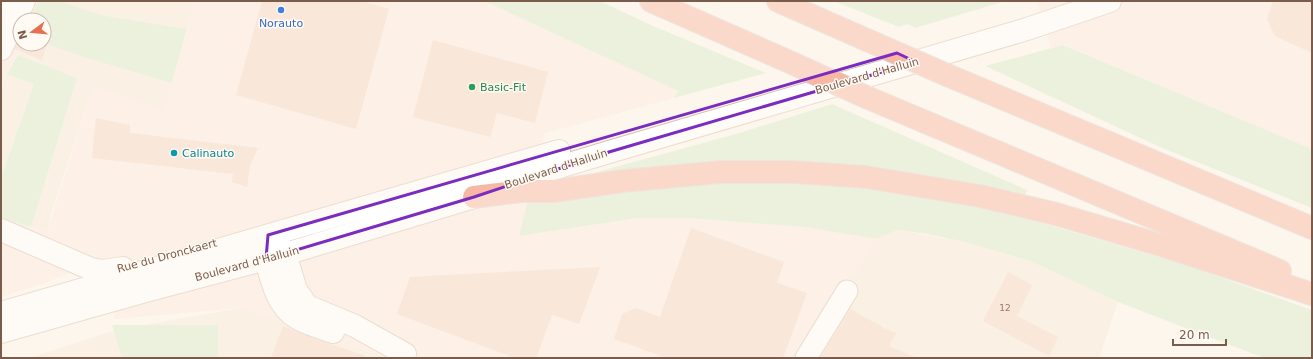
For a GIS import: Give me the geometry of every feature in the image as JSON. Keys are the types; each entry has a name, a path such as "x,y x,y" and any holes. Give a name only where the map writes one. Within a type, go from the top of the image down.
{"highway":[{"path":"651,1 866,97 1179,230 1312,283"},
{"path":"778,1 947,75 1312,228"},
{"path":"474,197 522,191 561,190 644,179 721,172 793,172 866,177 980,196 1056,214 1164,246 1312,294"}],"main road":[{"path":"1,10 5,1"},
{"path":"1,49 24,1"},
{"name":"Boulevard d'Halluin","path":"1,313 1019,18 1070,1"},
{"name":"Boulevard d'Halluin","path":"1,332 276,256 474,197 536,174 580,160 1020,31 1110,1"},
{"name":"Rue du Dronckaert","path":"1,230 86,266 103,271 124,268 227,240 268,235"},
{"path":"268,235 265,246 276,256 277,297 284,308 296,319 411,356"}],"street":[{"path":"806,358 847,290"}],"highlighted area":[{"path":"897,53 916,62 609,152 474,197 266,259 268,235"}],"shaded area":[{"path":"1,1 38,1 34,12 12,12 12,52 19,52 1,86"},
{"path":"59,1 196,1 187,29 101,15"},
{"path":"196,1 484,1 678,91 674,98 545,133 519,236 638,218 687,218 805,227 876,239 799,358 385,358 241,308 115,319 105,258 45,283 1,297 1,218 47,232 93,85 164,111"},
{"path":"1037,1 1312,1 1312,149 1064,45 1051,48"},
{"path":"52,46 83,57 172,83 164,112 93,85 51,214 47,232 31,227 77,78 18,55 19,52 52,52"},
{"path":"7,74 34,84 1,178 1,86"},
{"path":"897,230 965,242 1030,261 1118,302 1099,358 799,358 876,239"},
{"path":"241,308 385,358 29,358 116,330"}],"green space":[{"path":"38,1 59,1 101,15 187,29 172,83 83,57 52,46 52,12 34,12"},
{"path":"484,1 600,1 653,26 766,73 674,98 678,91"},
{"path":"833,1 1006,1 915,28 908,24 899,27"},
{"path":"1063,45 1312,149 1312,208 1162,148 985,66"},
{"path":"18,55 77,78 31,227 1,218 1,178 34,84 7,74"},
{"path":"832,104 1027,190 1018,216 1186,265 1312,310 1312,358 1264,358 1118,302 1030,261 965,242 927,234 897,230 876,239 804,227 687,218 638,218 519,236 527,203 585,199 597,172 736,134"},
{"path":"112,325 218,325 218,358 122,358"}],"building":[{"path":"262,1 361,1 389,9 356,129 236,95"},
{"path":"1273,1 1312,1 1312,53 1275,36 1267,19"},
{"path":"433,40 548,72 535,123 497,113 490,137 413,117"},
{"path":"22,52 44,52 42,60"},
{"name":"Calinauto","path":"96,118 130,125 130,133 258,148 250,166 247,187 232,182 233,174 92,158"},
{"path":"691,228 784,262 777,283 807,293 783,358 667,358 614,339 622,314 636,308 660,317"},
{"path":"600,267 579,324 552,315 536,358 515,358 397,314 410,277"},
{"path":"1008,272 1032,285 1017,316 1058,337 1049,356 983,321"},
{"path":"850,309 896,333 889,346 917,358 820,358"},
{"path":"283,326 315,339 366,356 366,358 271,358"}],"place":[{"name":"Norauto","path":"281,10"},
{"name":"Basic-Fit","path":"472,87"},
{"name":"Calinauto","path":"174,153"}]}
